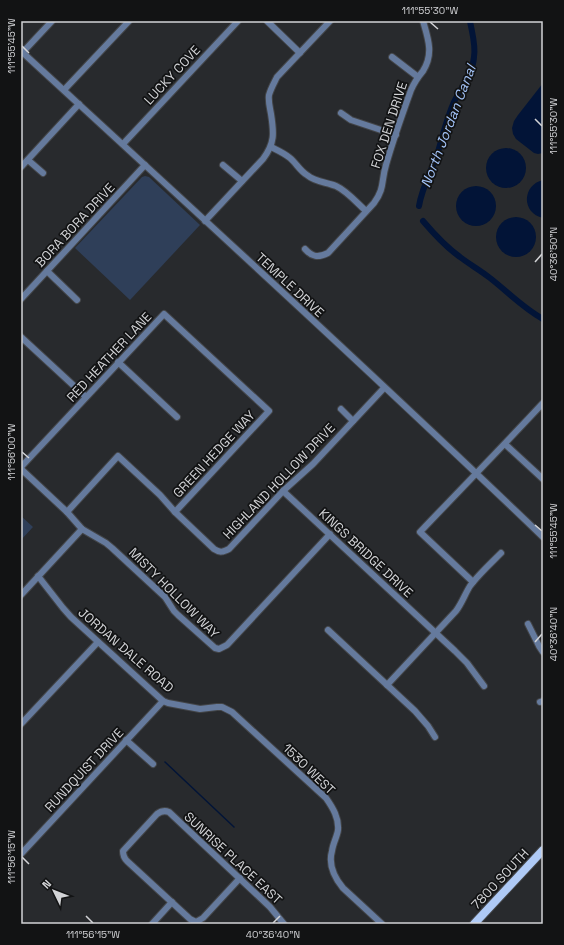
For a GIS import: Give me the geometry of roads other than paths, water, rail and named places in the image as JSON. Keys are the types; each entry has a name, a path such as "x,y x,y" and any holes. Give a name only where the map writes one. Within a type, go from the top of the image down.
{"main road":[{"name":"7800 SOUTH","path":"474,924 543,850"}],"street":[{"path":"22,51 52,21"},
{"path":"64,90 129,21"},
{"name":"LUCKY COVE","path":"123,144 238,21"},
{"path":"267,21 300,53"},
{"path":"205,221 263,159 271,147 273,132 269,96 272,87 277,77 330,21"},
{"name":"FOX DEN DRIVE","path":"304,249 309,254 315,256 322,256 328,253 374,203 381,191 385,167 411,90 426,64 429,52 429,41 423,21"},
{"name":"TEMPLE DRIVE","path":"22,51 543,537"},
{"path":"392,57 418,77"},
{"path":"21,167 79,104"},
{"path":"341,113 351,120 396,135"},
{"path":"271,147 289,157 302,172 314,180 335,185 341,189 366,211"},
{"path":"28,160 43,173"},
{"path":"223,165 242,181"},
{"name":"BORA BORA DRIVE","path":"21,299 145,166"},
{"path":"47,272 77,300"},
{"name":"RED HEATHER LANE","path":"21,468 164,314 269,411"},
{"path":"21,337 86,397"},
{"path":"118,362 177,417"},
{"name":"HIGHLAND HOLLOW DRIVE","path":"67,512 118,456 160,495 175,512 214,549 221,552 229,549 290,483 313,464 384,388"},
{"path":"473,582 420,532 543,403"},
{"path":"341,409 353,420"},
{"name":"GREEN HEDGE WAY","path":"175,512 269,411"},
{"path":"505,444 543,479"},
{"path":"21,468 67,512 82,529 21,595"},
{"name":"KINGS BRIDGE DRIVE","path":"283,491 467,663 484,686"},
{"name":"MISTY HOLLOW WAY","path":"82,529 112,548 165,597 178,615 210,645 219,649 226,645 330,534"},
{"path":"387,685 456,610 473,582 501,553"},
{"name":"JORDAN DALE ROAD","path":"38,576 63,608 163,701 200,709 217,707"},
{"path":"528,624 543,652"},
{"path":"328,630 415,711 435,737"},
{"path":"21,724 98,642"},
{"name":"RUNDQUIST DRIVE","path":"21,854 163,701"},
{"name":"1530 WEST","path":"217,707 227,709 238,716 326,798 333,807 338,819 338,829 330,862 333,872 343,888 382,924"},
{"path":"126,740 153,764"},
{"name":"SUNRISE PLACE EAST","path":"172,902 127,861 123,854 125,848 157,814 164,811 169,812 240,878 270,907 284,924"},
{"path":"152,924 172,902 190,919 196,922 203,918 240,878"}],"waterway":[{"name":"North Jordan Canal","path":"419,206 422,192 438,152 445,126 457,96 469,75 473,63 474,39 470,21"},
{"name":"North Jordan Canal","path":"423,221 440,240 463,260 486,275 529,310 543,319"},
{"path":"165,762 234,827"}]}
